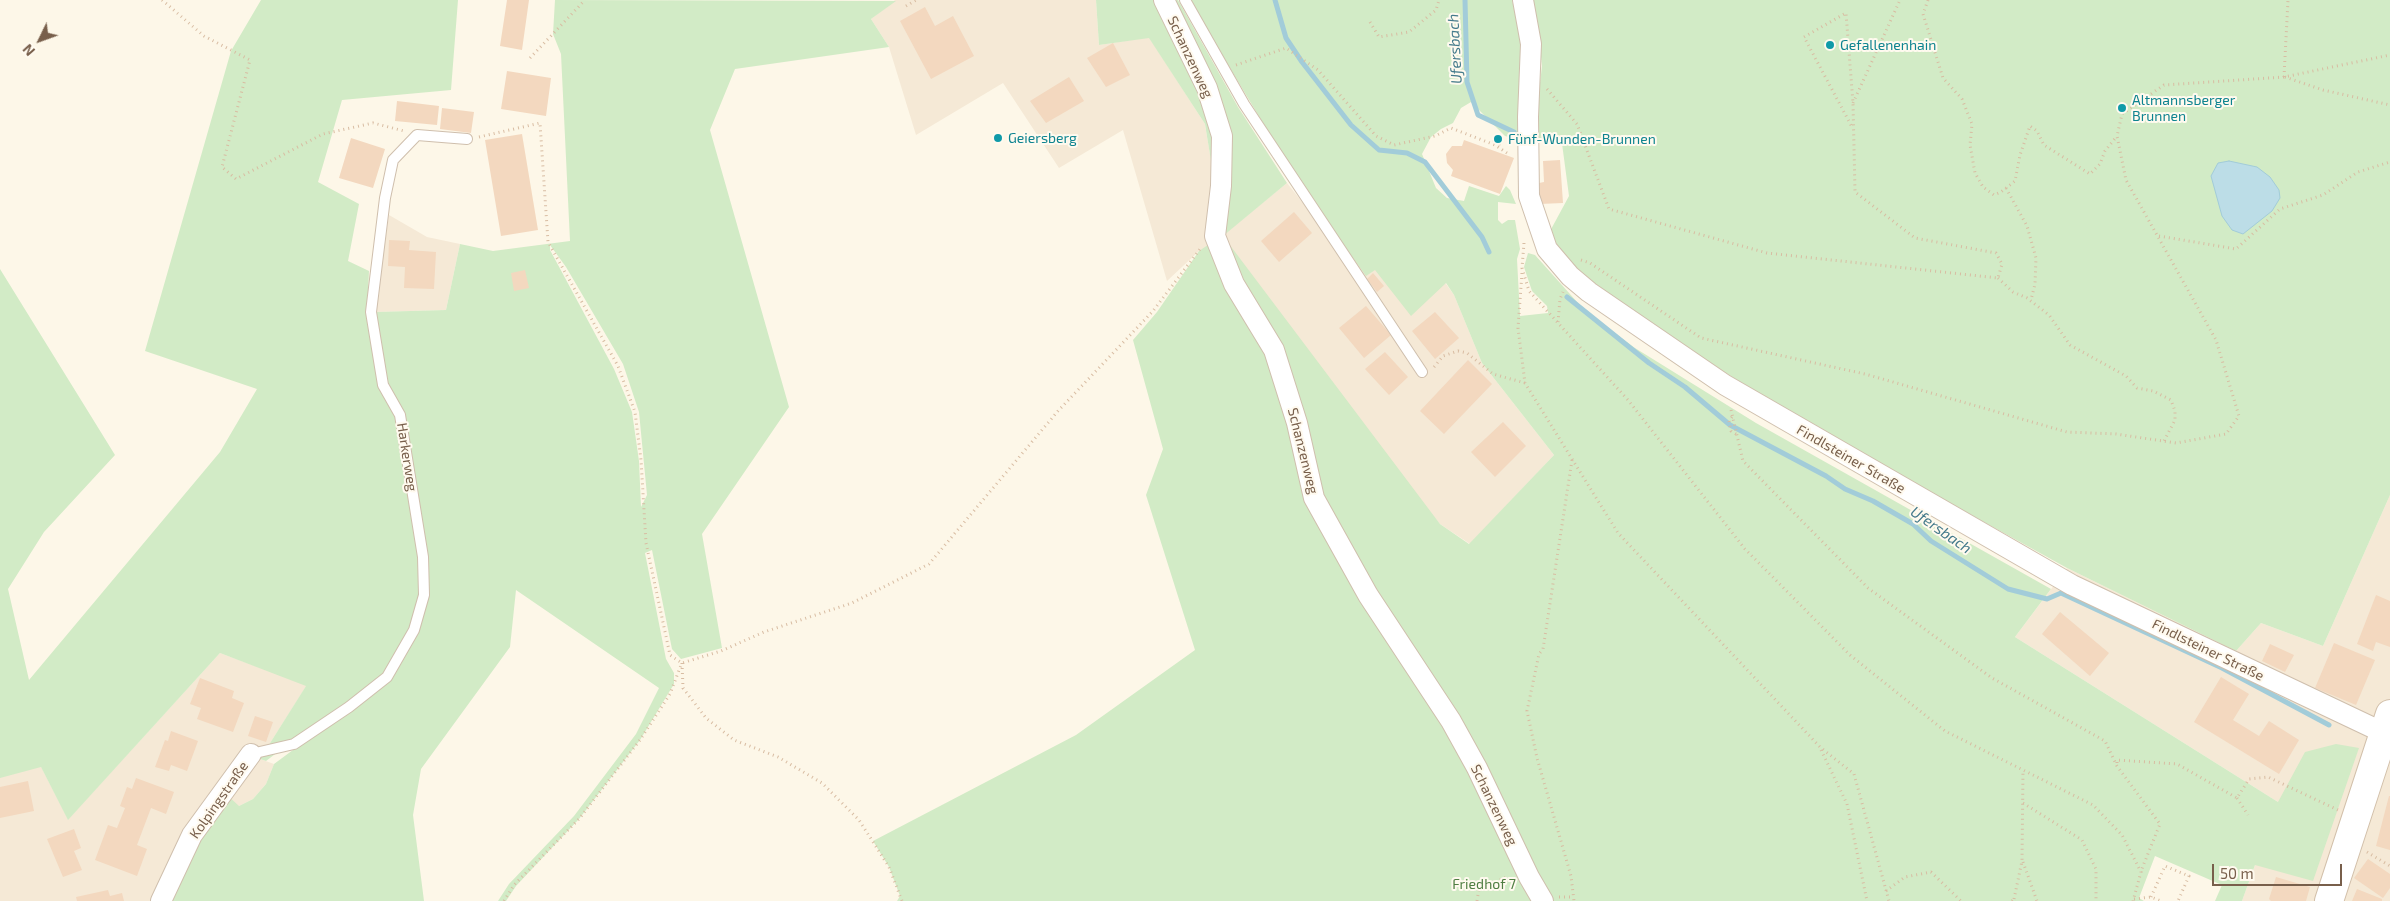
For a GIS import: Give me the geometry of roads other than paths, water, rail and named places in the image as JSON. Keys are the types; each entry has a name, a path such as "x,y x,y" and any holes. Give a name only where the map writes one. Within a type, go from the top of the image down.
{"main road":[{"path":"2328,901 2355,818 2388,729"}],"street":[{"name":"Schanzenweg","path":"1164,0 1207,88 1222,136 1215,236 1234,284 1274,350 1297,422 1314,498 1368,595 1450,721 1477,768 1543,901"},
{"name":"Findlsteiner Straße","path":"1523,0 1532,44 1529,70 1528,196 1547,249 1570,276 1589,292 1725,386 2072,585 2388,729"},
{"name":"Kolpingstraße","path":"161,901 192,835 251,754"}],"lane":[{"path":"1185,0 1226,69 1244,104 1422,372"},
{"name":"Harkerweg","path":"251,754 294,744 349,707 387,677 414,630 424,595 423,556 400,415 383,385 371,312 385,198 392,160 417,135 467,139"}],"water":[{"path":"2229,161 2257,167 2270,177 2279,190 2280,198 2272,211 2243,234 2232,230 2222,216 2211,176 2218,163"}],"waterway":[{"path":"1275,0 1286,38 1302,62 1351,125 1379,150 1407,153 1425,162 1482,237 1489,252"},
{"name":"Ufersbach","path":"1465,0 1467,82 1478,115 1514,132"},
{"name":"Ufersbach","path":"1567,297 1649,363 1685,387 1730,425 1826,476 1845,489 1873,501 1913,524 1931,541 2008,589 2047,599 2061,593 2222,668 2329,725"}],"place":[{"name":"Gefallenenhain","path":"1830,45"},
{"name":"Altmannsberger Brunnen","path":"2122,108"},
{"name":"Geiersberg","path":"998,138"},
{"name":"Fünf-Wunden-Brunnen","path":"1498,139"}],"park label":[{"name":"Friedhof 7","path":"1484,884"}]}
